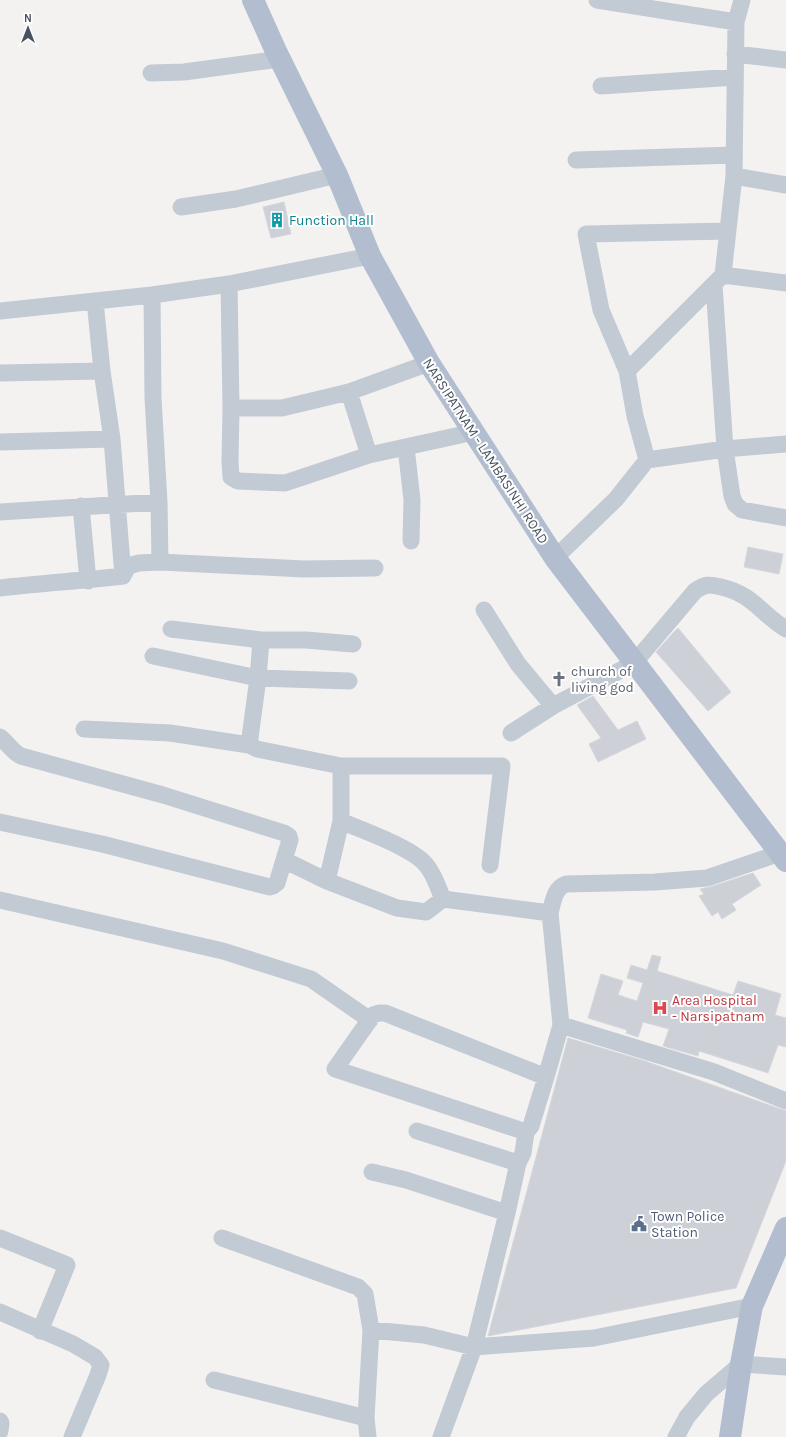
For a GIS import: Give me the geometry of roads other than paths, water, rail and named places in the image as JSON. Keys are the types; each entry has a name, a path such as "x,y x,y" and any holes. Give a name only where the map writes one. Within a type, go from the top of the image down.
{"main road":[{"name":"NARSIPATNAM - LAMBASINHI ROAD","path":"253,0 337,175 370,256 429,363 555,558 783,857"},
{"path":"730,1437 741,1364 752,1306 780,1257 786,1228"}],"street":[{"path":"597,0 736,22"},
{"path":"742,0 736,22 734,176 728,231 718,280 726,449 732,496 735,504 742,510 786,518"},
{"path":"735,54 786,60"},
{"path":"150,73 184,72 280,59"},
{"path":"601,86 735,77"},
{"path":"576,160 734,155"},
{"path":"181,207 236,199 337,175"},
{"path":"734,176 786,185"},
{"path":"647,460 635,416 627,371 601,310 586,234 728,231"},
{"path":"0,311 229,284 370,256"},
{"path":"627,371 718,280 786,283"},
{"path":"229,284 231,408 230,472 232,477 238,481 285,483 369,455 474,432"},
{"path":"152,294 152,398 159,502 160,562"},
{"path":"95,301 102,372 112,439 123,576"},
{"path":"231,408 282,408 350,392 429,363"},
{"path":"0,373 102,372"},
{"path":"350,392 369,455"},
{"path":"0,442 112,439"},
{"path":"555,558 616,499 647,460 726,449 786,444"},
{"path":"406,446 412,500 412,541"},
{"path":"0,512 159,502"},
{"path":"81,506 88,581"},
{"path":"123,576 126,568 130,564 139,562 304,569 375,568"},
{"path":"0,588 39,583 88,581 123,576"},
{"path":"511,733 553,706 634,663 695,591 704,585 714,585 741,593 752,600 786,629"},
{"path":"484,610 518,664 553,706"},
{"path":"171,629 261,640 306,640 353,644"},
{"path":"249,745 258,678 261,640"},
{"path":"152,656 258,678 348,681"},
{"path":"84,728 170,733 249,745 257,749 341,766 502,766 490,865"},
{"path":"0,737 15,753 21,756 163,795 284,833 290,840 277,883 274,886 266,886 102,844 0,822"},
{"path":"327,880 341,821 341,766"},
{"path":"341,821 417,855 427,865 436,881 443,899"},
{"path":"441,1437 474,1347 518,1163 523,1153 526,1132 531,1126 561,1025 550,913 556,891 560,886 566,884 655,882 707,878 783,857"},
{"path":"284,860 327,880 397,908 426,912 443,899 550,913"},
{"path":"0,900 223,951 304,976 311,979 370,1020"},
{"path":"526,1132 335,1069 373,1015 385,1013 546,1077"},
{"path":"561,1025 714,1072 786,1101"},
{"path":"417,1132 518,1163"},
{"path":"372,1172 406,1180 507,1213"},
{"path":"0,1238 67,1264 40,1331"},
{"path":"222,1238 358,1287 365,1294 371,1330 366,1418 368,1437"},
{"path":"371,1330 424,1335 474,1347 594,1338 752,1306"},
{"path":"0,1312 40,1331 73,1344 95,1357 101,1365 72,1437"},
{"path":"676,1437 687,1418 706,1394 741,1364 786,1367"},
{"path":"214,1380 366,1418"},
{"path":"0,1421 0,1431"}],"place":[{"name":"Function Hall","path":"277,220"},
{"name":"church of living god","path":"559,679"},
{"name":"Area Hospital - Narsipatnam","path":"660,1008"},
{"name":"Town Police Station","path":"639,1224"}]}
